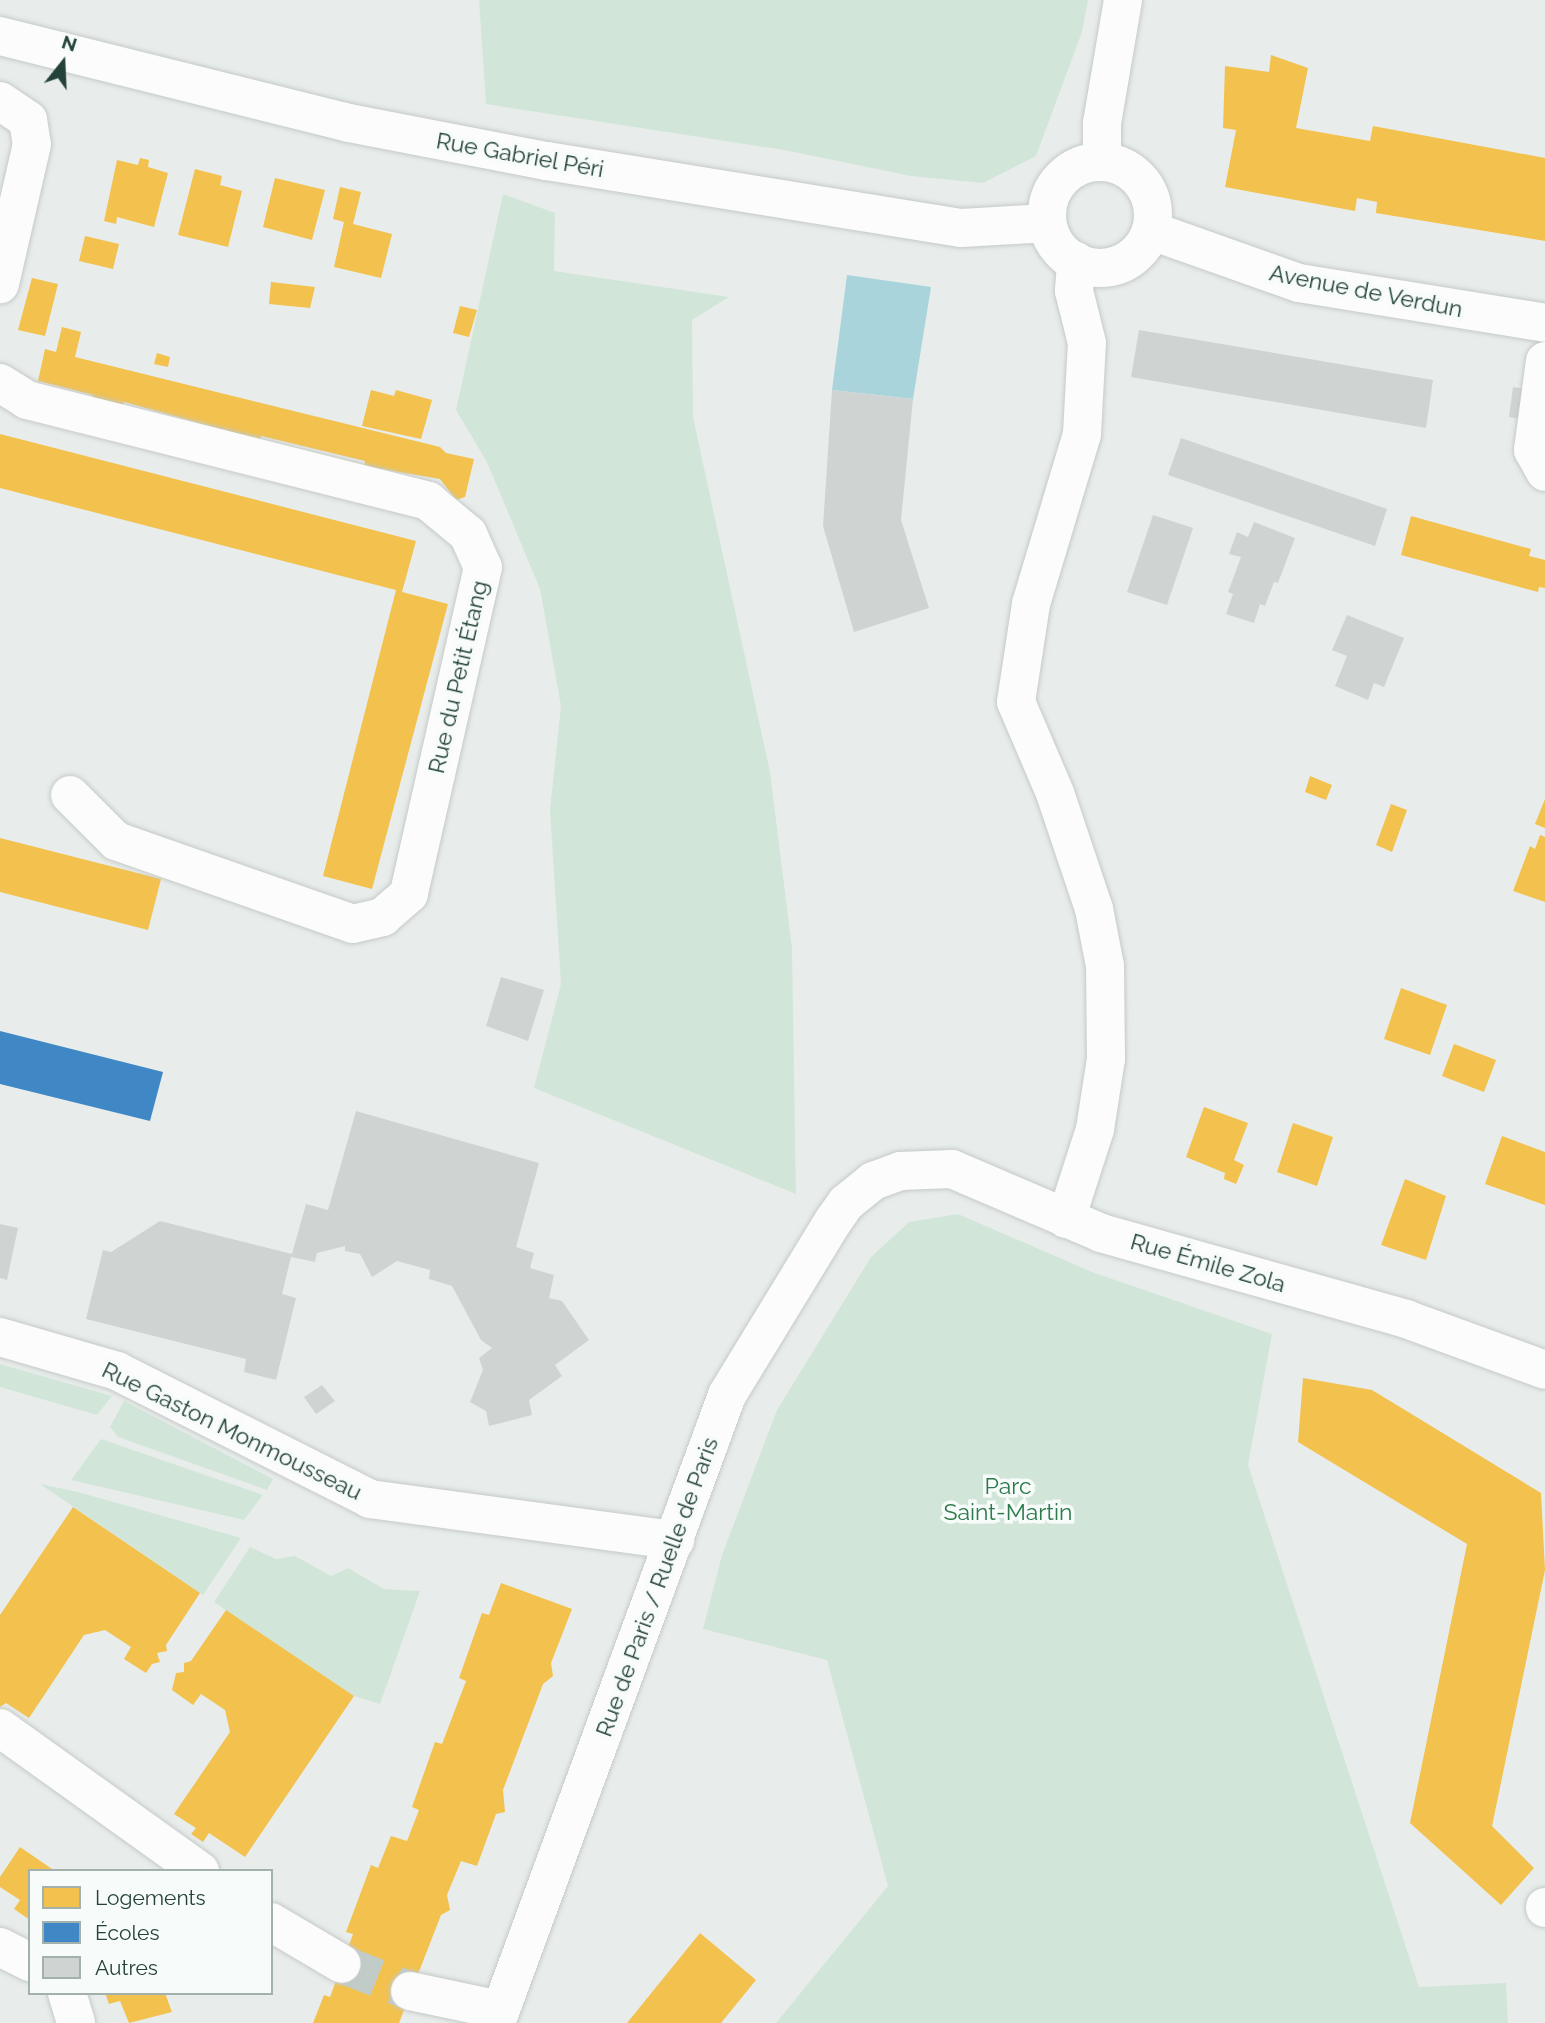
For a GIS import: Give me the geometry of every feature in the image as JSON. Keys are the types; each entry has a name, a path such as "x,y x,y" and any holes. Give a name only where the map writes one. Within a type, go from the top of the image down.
{"street":[{"path":"1102,162 1102,123 1123,0"},
{"name":"Rue Gabriel Péri","path":"0,36 349,123 547,161 961,228 1047,223"},
{"path":"0,101 28,120 32,144 0,285"},
{"path":"1102,162 1122,166 1150,193 1152,231 1130,261 1114,268 1096,269 1063,254 1047,223 1047,205 1060,180 1084,164 1102,162"},
{"name":"Avenue de Verdun","path":"1152,231 1299,283 1545,323"},
{"path":"1066,1219 1096,1129 1107,1059 1105,966 1094,909 1055,793 1016,702 1031,604 1082,434 1087,343 1074,291 1076,261"},
{"path":"1545,361 1533,450 1545,472"},
{"name":"Rue du Petit Étang","path":"0,383 27,400 428,501 468,534 483,567 409,894 383,917 354,924 116,841 69,795"},
{"name":"Rue Émile Zola","path":"873,1181 900,1171 952,1169 1101,1233 1406,1319 1545,1370"},
{"name":"Rue de Paris / Ruelle de Paris","path":"498,2017 727,1395 834,1220 846,1203 873,1181"},
{"name":"Rue Gaston Monmousseau","path":"0,1337 117,1371 370,1499 675,1541"},
{"path":"0,1728 197,1869"},
{"path":"273,1923 342,1964"},
{"path":"0,1947 28,1961"},
{"path":"410,1991 498,2017"},
{"path":"68,1995 76,2023"}],"green space":[{"path":"479,0 1088,0 1082,32 1036,156 983,183 911,176 784,150 486,104"},
{"path":"503,194 555,213 554,271 729,297 692,320 693,417 770,772 792,948 796,1194 534,1088 561,984 550,810 561,706 540,589 487,462 456,410"},
{"name":"Parc Saint-Martin","path":"958,1214 1092,1272 1272,1334 1248,1465 1419,1987 1506,1983 1508,2023 776,2023 888,1886 827,1660 703,1629 722,1555 777,1410 871,1257 909,1222"},
{"path":"0,1364 112,1396 97,1415 0,1387"},
{"path":"124,1401 273,1479 267,1490 118,1437 110,1427"},
{"path":"101,1439 263,1495 244,1520 71,1480"},
{"path":"40,1484 78,1492 241,1538 203,1595"},
{"path":"250,1547 276,1559 295,1556 331,1576 348,1568 384,1589 420,1591 380,1704 354,1696 214,1602"}],"water":[{"path":"847,275 931,287 913,399 832,390"}],"building: Logements":[{"path":"1271,55 1308,68 1296,128 1370,141 1373,126 1545,158 1545,241 1376,213 1377,202 1357,198 1355,211 1225,187 1236,130 1223,128 1225,66 1269,72"},
{"path":"140,158 149,160 148,167 168,173 154,227 117,217 116,224 104,221 117,160 138,165"},
{"path":"195,169 222,176 220,185 242,191 228,247 178,235"},
{"path":"275,178 325,190 312,240 263,227"},
{"path":"340,187 361,192 353,224 392,234 381,278 334,267 344,222 333,219"},
{"path":"85,236 119,244 113,269 79,261"},
{"path":"32,278 58,284 45,336 18,330"},
{"path":"271,282 315,287 310,308 269,304"},
{"path":"460,306 477,310 469,337 453,333"},
{"path":"62,327 81,332 75,357 440,447 446,453 474,459 465,497 456,500 440,479 364,466 365,461 261,436 260,440 124,402 122,407 92,400 93,395 38,381 45,349 56,352"},
{"path":"157,353 170,357 168,367 154,364"},
{"path":"371,390 394,396 396,390 432,400 421,439 362,426"},
{"path":"0,434 416,541 402,592 448,604 372,889 323,876 396,590 0,488"},
{"path":"1411,516 1531,549 1529,556 1545,560 1545,588 1539,587 1538,592 1401,555"},
{"path":"1310,776 1332,785 1326,800 1305,792"},
{"path":"1545,799 1545,828 1535,824"},
{"path":"1391,804 1407,810 1392,852 1376,845"},
{"path":"1540,835 1545,837 1545,902 1513,891 1530,846 1535,849"},
{"path":"0,838 161,879 148,930 0,892"},
{"path":"1401,988 1447,1005 1430,1055 1384,1039"},
{"path":"1454,1044 1496,1060 1484,1092 1442,1076"},
{"path":"1204,1107 1248,1123 1234,1160 1244,1165 1236,1184 1224,1179 1225,1173 1186,1157"},
{"path":"1293,1123 1333,1137 1317,1186 1277,1172"},
{"path":"1502,1136 1545,1152 1545,1205 1485,1184"},
{"path":"1405,1179 1446,1196 1426,1260 1381,1245"},
{"path":"1303,1378 1372,1390 1541,1493 1545,1570 1492,1826 1534,1868 1501,1905 1410,1823 1467,1544 1298,1442"},
{"path":"73,1507 200,1593 166,1645 167,1651 157,1653 160,1662 152,1664 146,1673 124,1659 131,1647 105,1630 84,1635 29,1718 6,1703 0,1707 0,1615"},
{"path":"501,1583 572,1609 551,1663 553,1676 543,1684 503,1790 505,1812 496,1814 477,1866 461,1861 447,1895 450,1910 441,1915 399,2023 313,2023 324,1995 330,1997 353,1934 346,1932 371,1865 378,1868 391,1836 407,1841 419,1810 412,1807 435,1742 442,1744 466,1681 459,1678 482,1613 489,1615"},
{"path":"226,1610 354,1696 245,1857 209,1833 203,1842 191,1834 196,1828 174,1814 230,1732 225,1710 201,1694 193,1705 172,1690 176,1673 184,1672 184,1663 191,1661"},
{"path":"20,1847 52,1869 28,1869 28,1919 14,1909 20,1900 0,1887 0,1877"},
{"path":"700,1933 756,1980 721,2023 627,2023"},
{"path":"106,1995 166,1995 172,2012 129,2023 120,2001 109,2004"}],"building: Écoles":[{"path":"0,1031 163,1072 150,1121 0,1084"}],"building: Autres":[{"path":"1139,330 1433,380 1426,428 1131,377"},
{"path":"1513,387 1531,390 1526,420 1509,417"},
{"path":"832,390 913,399 901,520 929,608 854,632 823,526"},
{"path":"1181,438 1387,509 1375,546 1168,475"},
{"path":"1153,515 1193,528 1167,605 1127,592"},
{"path":"1254,522 1295,538 1278,583 1274,582 1265,606 1260,604 1254,623 1226,614 1233,594 1228,592 1241,557 1229,554 1237,532 1248,537"},
{"path":"1347,615 1404,638 1384,687 1374,683 1368,700 1335,686 1347,656 1332,650"},
{"path":"501,977 544,990 528,1041 486,1026"},
{"path":"356,1111 539,1163 516,1247 534,1253 530,1268 554,1275 549,1298 562,1301 589,1340 555,1365 562,1376 529,1400 532,1415 489,1426 486,1411 470,1402 483,1370 479,1358 492,1348 481,1340 452,1286 429,1279 430,1270 397,1261 372,1277 360,1254 345,1251 345,1246 317,1253 315,1262 291,1257 282,1294 296,1298 276,1380 244,1372 246,1359 86,1319 103,1250 111,1252 160,1221 292,1254 306,1204 328,1210"},
{"path":"0,1224 18,1228 7,1280 0,1278"},
{"path":"322,1385 335,1401 316,1414 304,1397"}],"tunnel":[{"path":"342,1964 410,1991"}]}
